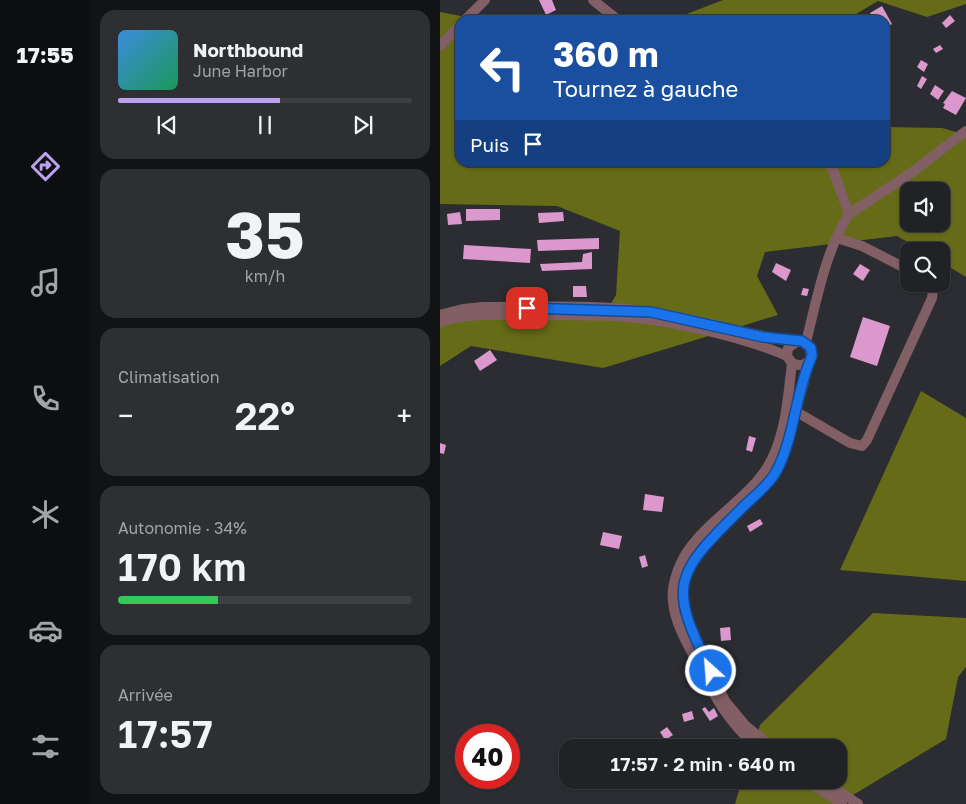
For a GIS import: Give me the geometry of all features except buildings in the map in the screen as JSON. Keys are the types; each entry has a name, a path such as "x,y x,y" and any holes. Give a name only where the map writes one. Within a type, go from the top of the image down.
{"street":[{"path":"470,15 485,0"},
{"path":"593,0 612,15"},
{"path":"440,46 455,30"},
{"path":"750,739 732,722 718,702 679,628 673,602 673,590 688,551 756,480 770,462 776,450 783,425 790,359 788,348 802,342 825,268 849,214 911,174 966,131"},
{"path":"831,167 849,214"},
{"path":"837,238 862,246 900,265"},
{"path":"794,411 850,443 862,446 932,298 933,292"},
{"path":"440,315 463,309 483,308 629,310 691,320 763,337 802,342 811,348 810,360 794,411 783,458 774,475 696,555 687,571 682,591 687,622 726,700 745,725 762,739"},
{"path":"440,322 461,317 492,315 615,316 672,324 750,343 790,359 799,365 810,360"},
{"path":"820,789 842,804"},
{"path":"836,789 858,804"}],"green space":[{"path":"723,0 966,0 966,4 927,17 878,1 854,15 684,15"},
{"path":"440,12 456,15 455,167 890,167 890,127 942,128 966,135 966,277 950,267 950,242 907,242 897,236 765,252 757,276 778,315 603,368 471,346 440,366 440,323 515,315 603,317 616,295 620,231 557,206 440,204"},
{"path":"921,391 966,418 966,581 840,570"},
{"path":"873,613 966,618 966,667 958,677 946,739 838,804 735,804 739,789 847,789 847,739 756,739 760,725"}],"route":[{"path":"527,308 651,312 763,337 802,341 806,342 811,348 812,356 794,411 783,458 774,475 696,555 687,571 682,591 683,606 687,622 711,671"}]}
